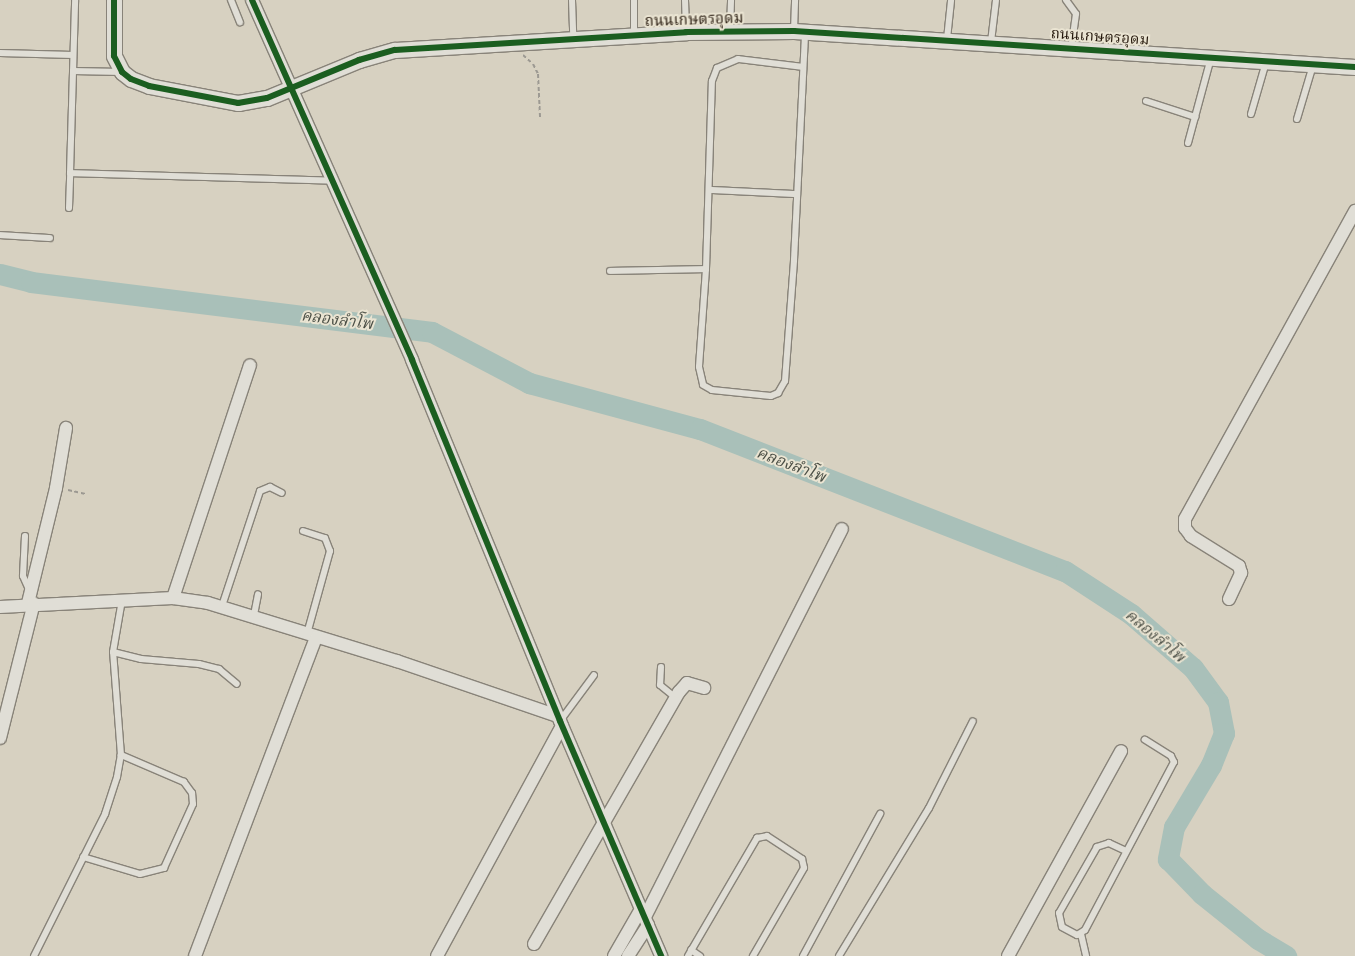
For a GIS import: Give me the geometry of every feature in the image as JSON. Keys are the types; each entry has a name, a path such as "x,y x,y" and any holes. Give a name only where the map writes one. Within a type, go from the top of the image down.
{"street":[{"path":"114,0 114,56 122,72"},
{"path":"252,0 412,360 560,721 661,956"},
{"name":"ถนนเกษตรอุดม","path":"122,72 149,86 238,103 292,90 379,54 573,38 686,32 799,31 948,39 1355,67"},
{"path":"1229,599 1241,573 1239,566 1191,536 1185,528 1184,519 1355,211"},
{"path":"173,598 250,365"},
{"path":"0,738 56,488 66,428"},
{"path":"628,956 645,917 842,529"},
{"path":"0,607 31,600 173,598 222,606 254,615 560,721"},
{"path":"195,956 311,635"},
{"path":"534,944 605,825 676,698 687,683 704,688"},
{"path":"437,956 560,721"},
{"path":"1008,956 1121,751"},
{"path":"614,956 645,917"}],"lane":[{"path":"69,208 75,0"},
{"path":"231,0 240,22"},
{"path":"572,0 573,38"},
{"path":"634,0 634,35"},
{"path":"685,0 686,32"},
{"path":"730,32 731,0"},
{"path":"795,0 803,67 785,381 778,393 771,396 722,391 703,384 699,367 710,190 712,81 717,68 738,60 803,67"},
{"path":"948,39 951,0"},
{"path":"991,42 996,0"},
{"path":"1066,0 1076,14 1071,48"},
{"path":"0,53 73,55"},
{"path":"1188,143 1211,57"},
{"path":"1251,114 1266,61"},
{"path":"1297,119 1313,64"},
{"path":"73,71 122,72"},
{"path":"1146,101 1195,117"},
{"path":"70,173 332,181"},
{"path":"710,190 796,194"},
{"path":"0,235 50,238"},
{"path":"610,271 706,269"},
{"path":"222,606 260,492 270,487 282,493"},
{"path":"303,531 325,538 330,550 311,635"},
{"path":"25,536 23,576 31,600"},
{"path":"254,615 258,594"},
{"path":"34,956 105,814 121,755 114,652 122,600"},
{"path":"114,652 141,659 199,664 219,669 237,684"},
{"path":"661,667 660,686 676,698"},
{"path":"560,721 594,675"},
{"path":"839,956 929,808 972,721"},
{"path":"1086,956 1081,934 1174,762 1171,756 1145,740"},
{"path":"84,857 140,874 164,868 193,804 192,793 184,782 121,755"},
{"path":"803,956 880,814"},
{"path":"700,956 689,953 758,838 766,836 802,859 804,868 753,956"},
{"path":"1081,934 1062,927 1059,913 1097,847 1109,843 1126,851"}],"path":[{"path":"508,42 533,64 538,74 540,117"},
{"path":"56,488 86,494"}],"waterway":[{"name":"คลองลำโพ","path":"0,274 31,282 432,332 529,383 700,429 1065,571 1131,614 1193,668 1218,702 1224,733 1211,765 1174,827 1168,859 1202,894 1258,939 1286,956"}],"cycle path":[{"path":"114,0 114,56 122,72 131,79 149,86 238,103 267,98 359,60 395,50 686,32 794,31 1355,67"},
{"path":"252,0 412,360 560,721 661,956"}]}
